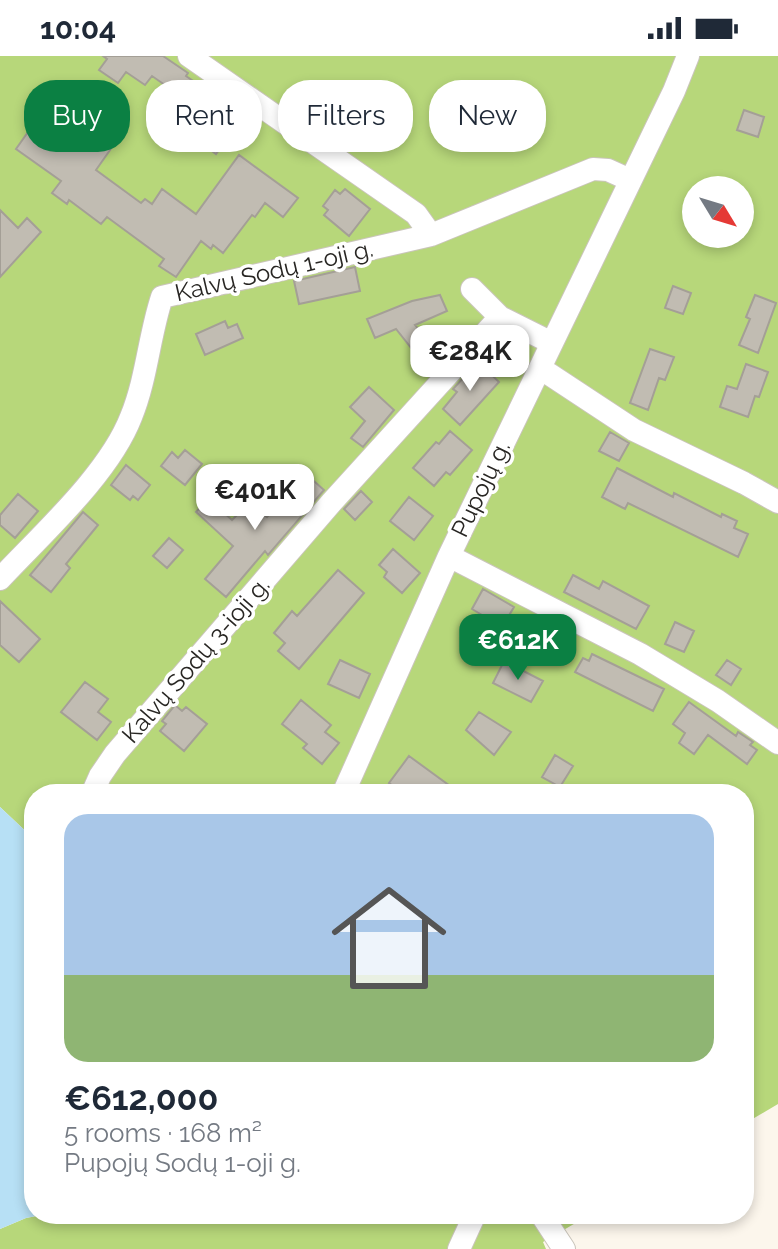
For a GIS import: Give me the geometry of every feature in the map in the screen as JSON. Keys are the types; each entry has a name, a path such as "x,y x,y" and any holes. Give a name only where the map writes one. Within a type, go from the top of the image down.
{"street":[{"path":"189,56 416,214 431,235 593,169 608,170 630,180"},
{"name":"Pupojų g.","path":"347,784 449,556 688,56"},
{"name":"Kalvų Sodų 1-oji g.","path":"0,579 87,485 123,435 140,394 162,297 431,235"},
{"path":"472,289 500,317 552,343"},
{"name":"Kalvų Sodų 3-ioji g.","path":"96,784 115,754 331,503 500,317"},
{"path":"540,368 634,430 778,502"},
{"path":"449,556 640,654 718,701 778,743"},
{"path":"459,1249 470,1224"},
{"path":"548,1224 564,1249"}],"green space":[{"path":"0,56 778,56 778,1104 754,1118 754,784 24,784 24,830 0,807"},
{"path":"24,1219 24,1224 574,1224 543,1242 546,1249 0,1249 0,1229"}],"water":[{"path":"0,807 24,830 24,1219 0,1229"}],"building":[{"path":"103,56 163,56 188,73 186,76 192,80 158,80 152,76 145,85 126,72 120,80 114,80 99,70 107,59"},
{"path":"744,110 764,117 758,137 737,130"},
{"path":"24,138 24,152 109,152 96,170 141,203 145,199 152,204 162,189 196,214 239,155 298,198 283,217 265,203 223,253 201,241 176,277 159,266 164,259 107,217 101,224 69,200 67,204 52,193 61,181 16,149"},
{"path":"345,189 370,209 349,236 324,215 328,210 323,206 335,190 340,194"},
{"path":"0,210 18,228 27,218 41,232 0,277"},
{"path":"355,267 360,291 299,304 294,281"},
{"path":"673,286 691,293 683,314 665,308"},
{"path":"440,295 447,311 415,325 443,359 431,373 396,329 375,338 367,319 412,301"},
{"path":"755,295 776,303 758,353 739,345 750,319 746,317"},
{"path":"225,321 228,328 237,324 243,338 205,355 196,334"},
{"path":"650,349 674,357 665,380 659,378 648,410 630,403"},
{"path":"478,362 499,382 460,425 443,409 457,392 453,389"},
{"path":"746,364 768,372 748,417 720,407 727,386 737,389"},
{"path":"369,387 394,410 363,447 351,438 365,421 350,407"},
{"path":"450,431 472,450 450,475 446,472 434,486 413,468"},
{"path":"610,432 629,443 619,461 599,451"},
{"path":"185,450 202,464 185,485 161,466 172,452 178,458"},
{"path":"126,465 150,485 138,500 133,496 130,500 111,485"},
{"path":"617,468 673,497 674,493 721,517 722,514 737,521 734,528 748,534 738,557 628,503 625,509 602,497"},
{"path":"306,474 324,490 268,555 265,551 226,597 205,579 233,546 196,512 208,498 232,520 251,501 267,517"},
{"path":"361,491 372,502 355,520 344,509"},
{"path":"18,494 38,511 15,538 0,525 0,515"},
{"path":"409,497 433,516 414,540 390,521"},
{"path":"83,512 98,525 66,564 70,568 51,592 30,575"},
{"path":"169,538 183,550 167,568 153,556"},
{"path":"393,549 420,573 402,593 384,577 387,572 379,565"},
{"path":"338,570 364,593 299,669 278,651 285,643 274,633 292,611 297,616"},
{"path":"573,575 599,589 603,581 649,606 636,629 564,592"},
{"path":"483,589 514,607 502,627 472,609"},
{"path":"0,601 40,639 19,662 0,645"},
{"path":"675,622 694,631 684,652 665,644"},
{"path":"592,654 664,689 653,711 575,672 583,658 589,661"},
{"path":"340,660 370,674 359,698 328,684"},
{"path":"727,660 741,669 731,685 716,675"},
{"path":"504,661 543,681 531,702 493,683"},
{"path":"85,682 108,699 98,712 111,722 97,740 61,712"},
{"path":"301,700 331,725 325,732 339,743 322,764 303,748 307,744 282,724"},
{"path":"689,702 736,736 738,732 753,742 750,745 757,750 747,764 708,735 694,754 679,743 685,733 673,724"},
{"path":"175,705 182,711 186,707 207,724 184,751 160,731 166,724 162,721"},
{"path":"479,712 511,732 494,755 466,730"},
{"path":"555,755 573,766 562,784 555,784 542,777"},
{"path":"409,756 447,784 390,784"}]}
